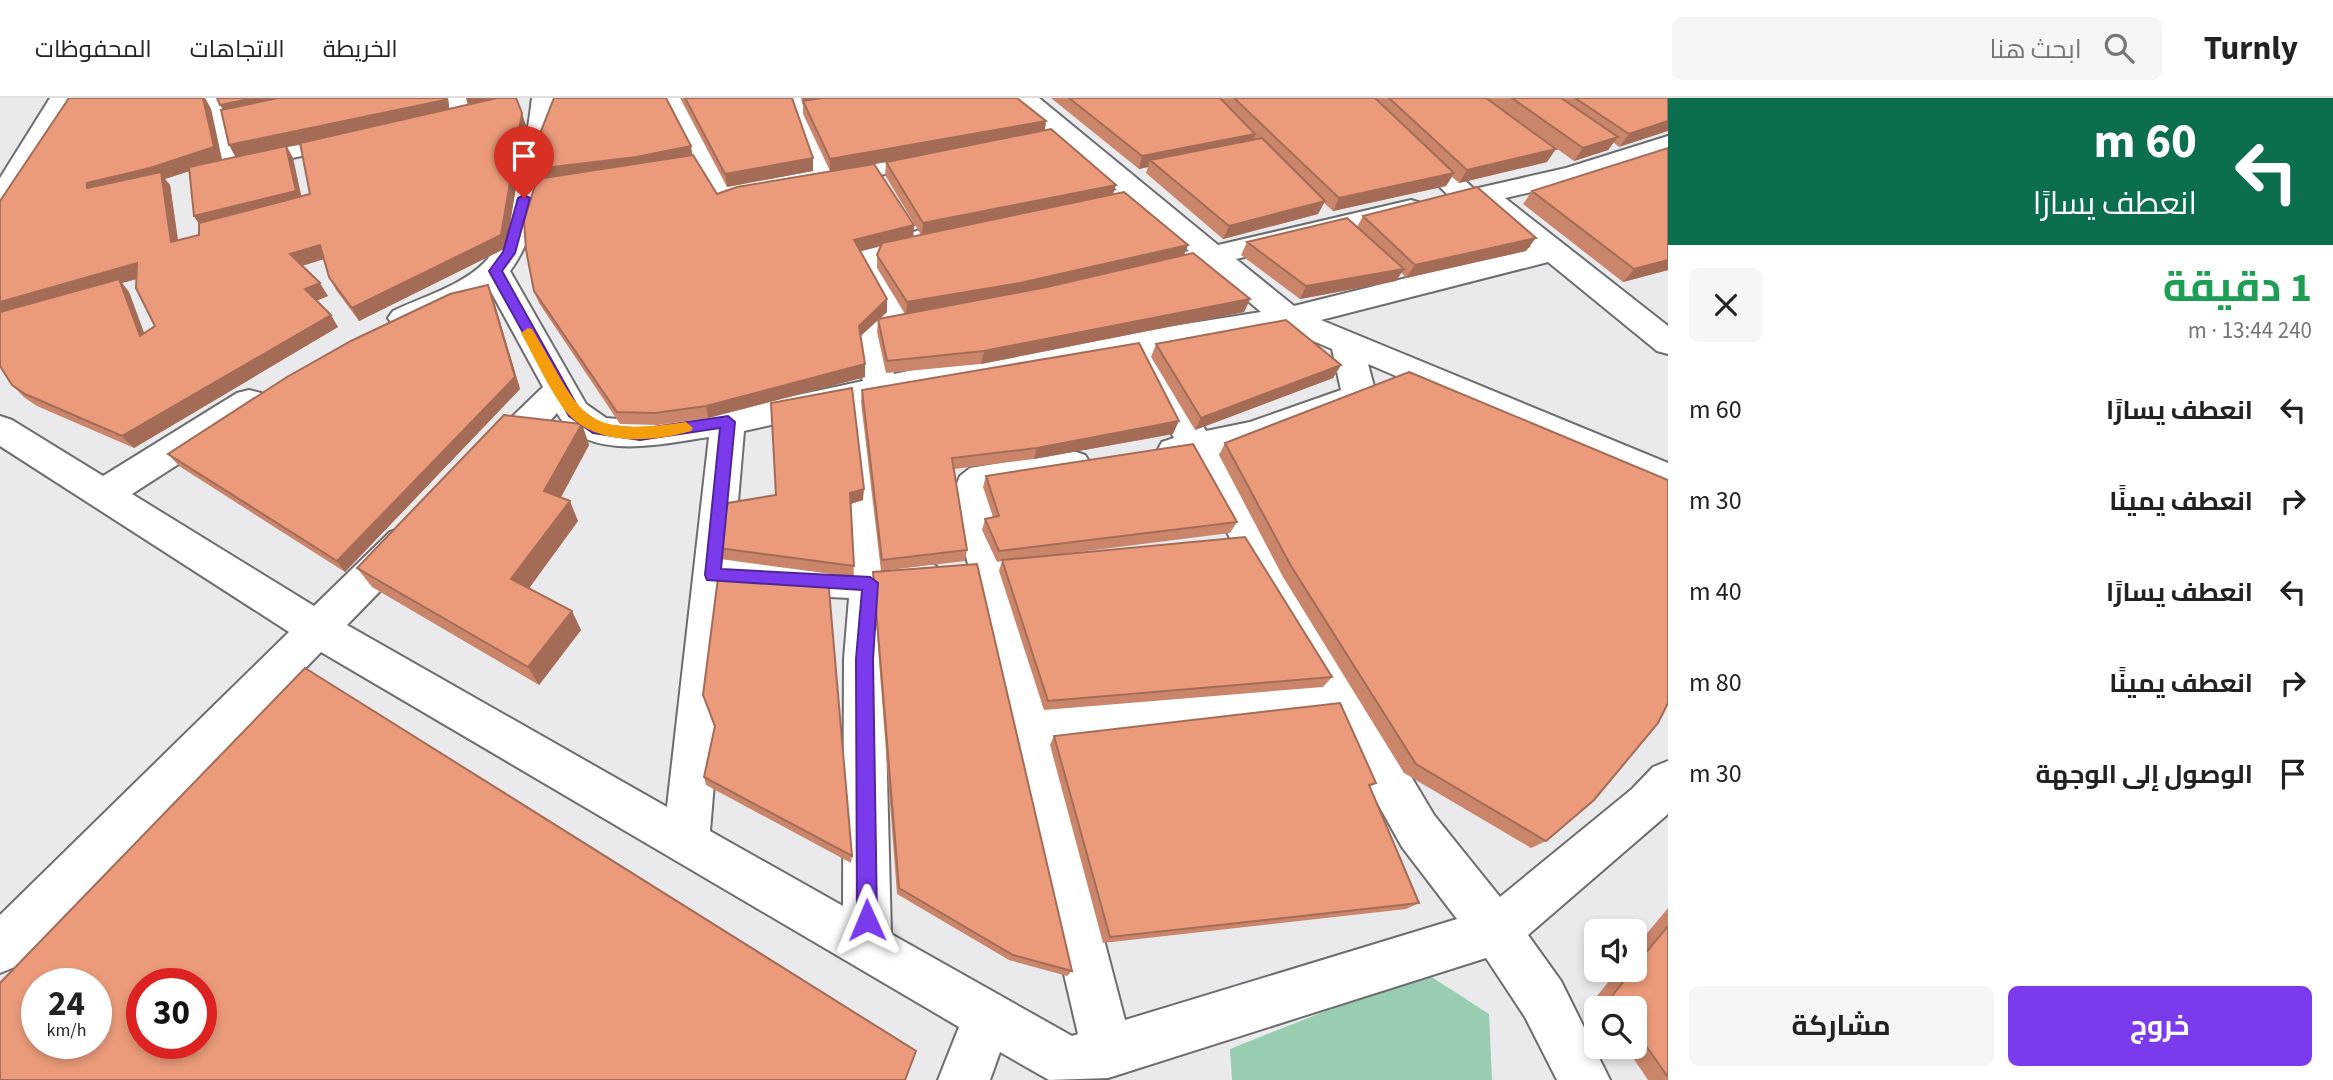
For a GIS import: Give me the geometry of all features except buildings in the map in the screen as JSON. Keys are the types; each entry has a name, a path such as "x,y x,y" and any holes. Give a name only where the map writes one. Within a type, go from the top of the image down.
{"street":[{"path":"0,201 62,98"},
{"path":"210,98 217,113 225,157 232,163 377,132"},
{"path":"669,98 719,189 738,192 824,177 878,178 957,153"},
{"path":"793,98 824,177"},
{"path":"1024,98 1288,318 1668,478"},
{"path":"1363,98 1474,195 1553,251 1668,343"},
{"path":"373,334 495,271 509,253 519,222 532,99"},
{"path":"431,120 466,107"},
{"path":"984,148 1064,132"},
{"path":"1120,276 1215,257 1340,225 1574,174 1616,150 1668,144"},
{"path":"1544,151 1574,174"},
{"path":"1048,212 1139,194"},
{"path":"898,318 865,260 872,251 912,228 958,231"},
{"path":"495,271 574,413 598,429 640,434 728,422 960,372 1288,318 1398,279 1553,251"},
{"path":"867,946 864,659 870,583 859,408 872,391 867,336 874,327 898,318 961,307"},
{"path":"1138,342 1418,831 1496,931 1542,999 1584,1080"},
{"path":"1093,1065 1028,728 1007,567 970,496 973,486 983,478 1000,473 1198,448 1252,434 1348,402 1359,394 1359,385 1346,342"},
{"path":"103,494 276,386"},
{"path":"464,485 561,390"},
{"path":"686,842 728,422"},
{"path":"0,429 316,628 988,1016 1093,1065 1496,931 1661,803"},
{"path":"0,949 316,628 434,513"},
{"path":"1211,545 1252,541"},
{"path":"713,575 870,583 1007,567"},
{"path":"1028,728 1342,696"},
{"path":"964,1080 988,1016"}],"green space":[{"path":"1424,972 1489,1014 1492,1080 1232,1080 1230,1049"}],"slow traffic":[{"path":"528,333 574,413 598,429 640,434 686,428"}],"route":[{"path":"524,198 509,253 495,271 532,342 574,413 598,429 640,434 728,422 713,575 847,584 870,583 864,659 867,920"}]}
